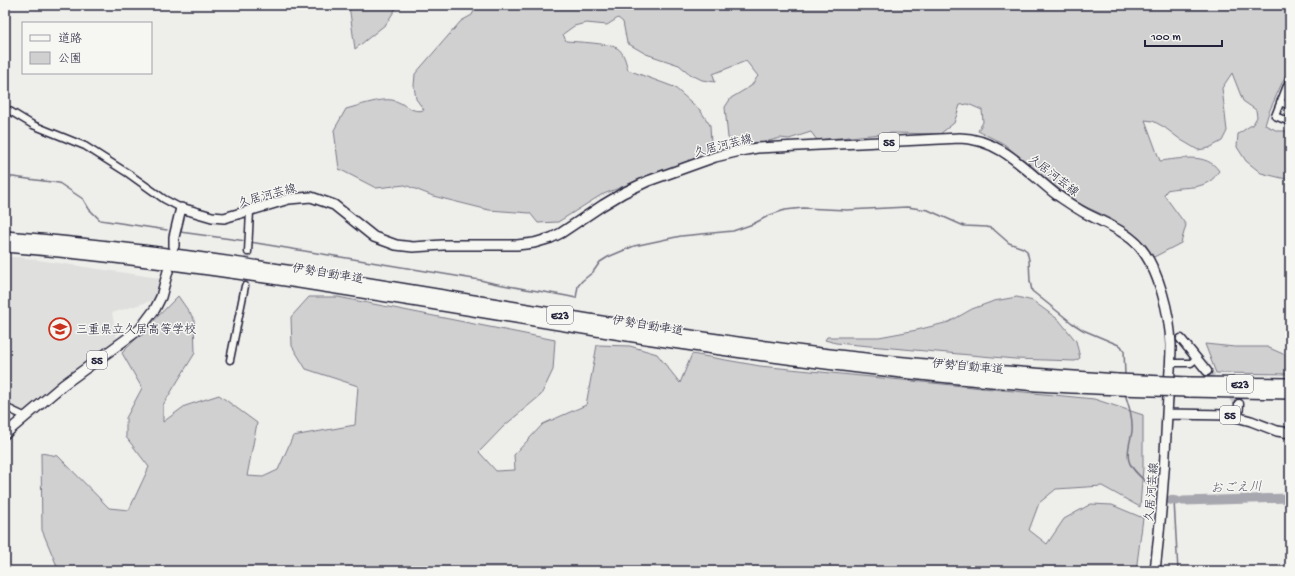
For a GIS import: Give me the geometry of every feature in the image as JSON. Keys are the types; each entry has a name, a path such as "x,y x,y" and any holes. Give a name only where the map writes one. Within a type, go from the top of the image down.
{"highway":[{"name":"伊勢自動車道","path":"5,237 58,241 166,253 287,270 754,346 911,364 1029,374 1117,384"},
{"name":"伊勢自動車道","path":"5,246 165,262 278,278 644,338 754,354 910,373 1029,384 1117,384 1290,393"},
{"name":"伊勢自動車道","path":"1189,387 1290,384"}],"main road":[{"name":"久居河芸線","path":"181,208 212,217 224,218 288,199 314,198 334,205 374,237 396,245 413,247 442,244 517,246 551,238 603,204 648,181 703,161 740,151 757,148 930,139 960,138 978,140 998,148 1058,195 1085,213 1125,233 1138,245 1153,267 1160,288 1169,326 1171,345 1163,504 1155,571"},
{"path":"174,246 174,237 181,208"},
{"name":"55","path":"5,434 24,416 63,385 140,329 155,309 161,297 168,271"},
{"name":"55","path":"1167,414 1229,415 1277,431 1290,433"}],"street":[{"path":"1290,78 1275,116 1290,122"},
{"path":"1280,102 1290,106"},
{"path":"5,108 33,125 85,146 129,174 164,199 181,208"},
{"path":"248,252 250,211"},
{"path":"230,360 245,286"},
{"path":"1181,339 1207,371"},
{"path":"1170,363 1191,363 1197,358"},
{"path":"1238,417 1239,404"},
{"path":"5,407 24,416"}],"shaded area":[{"name":"三重県立久居高等学校","path":"5,257 18,257 166,279 154,300 112,313 118,346 22,418 5,410"}],"green space":[{"path":"349,5 398,5 386,24 355,49"},
{"path":"477,5 1290,5 1290,65 1269,112 1265,125 1278,131 1290,131 1290,180 1261,173 1246,161 1237,147 1238,134 1253,124 1257,117 1256,110 1243,101 1232,73 1222,88 1227,131 1222,141 1209,148 1198,150 1181,140 1164,127 1153,121 1145,120 1160,161 1184,158 1200,159 1214,165 1219,171 1213,179 1200,186 1167,190 1164,195 1186,225 1181,243 1154,257 1110,218 1073,201 1004,144 978,131 983,122 982,110 968,104 960,105 954,123 940,134 892,133 817,140 811,132 789,139 780,138 758,144 740,145 728,138 725,107 731,98 751,86 758,76 746,61 713,74 715,82 702,80 690,74 679,65 646,54 627,43 623,22 618,18 607,25 586,23 574,26 563,34 566,41 613,46 623,55 628,70 674,87 700,110 710,125 711,143 704,155 601,195 558,222 538,223 530,213 489,210 433,196 405,185 376,188 339,169 334,130 346,109 375,101 392,100 411,109 419,111 424,110 416,99 414,86 415,74 461,21 472,15"},
{"path":"178,296 194,319 195,353 163,405 163,422 185,406 219,395 257,423 247,476 263,477 278,470 293,436 355,425 358,386 306,369 292,346 291,317 309,297 338,297 555,340 553,370 541,395 504,426 479,452 496,471 515,470 514,455 543,424 586,405 597,345 630,346 657,354 680,383 692,354 760,366 1094,399 1143,415 1143,468 1140,507 1102,486 1056,489 1039,503 1029,530 1047,544 1064,519 1091,504 1112,505 1143,518 1136,571 59,571 42,530 41,453 58,456 109,508 129,510 149,467 126,437 126,418 142,388 122,353"},
{"path":"1017,297 1033,301 1059,320 1076,341 1080,358 1075,361 1015,359 836,343 825,340 827,337 879,337 917,330 949,322 972,309 994,301"},
{"path":"1205,344 1235,347 1267,347 1290,357 1290,374 1216,373"}],"waterway":[{"path":"5,176 59,183 83,199 89,209 100,220 167,230"},
{"path":"250,242 480,280 576,298 578,286 593,272 600,262 634,246 681,236 733,231 785,210 803,208 847,210 907,207 928,210 964,226 987,227 993,229 1009,243 1027,251 1032,291 1083,330 1121,346 1124,351 1125,375"},
{"path":"180,232 246,241"},
{"path":"1125,394 1132,421 1132,431 1128,453 1129,461 1137,474 1158,492"},
{"name":"おごえ川","path":"1183,501 1290,498"},
{"name":"おごえ川","path":"1170,500 1177,501"},
{"path":"1174,501 1178,571"}],"tunnel":[{"path":"245,286 248,252"},
{"path":"1207,371 1239,404"}],"place":[{"name":"三重県立久居高等学校","path":"60,329"}]}
